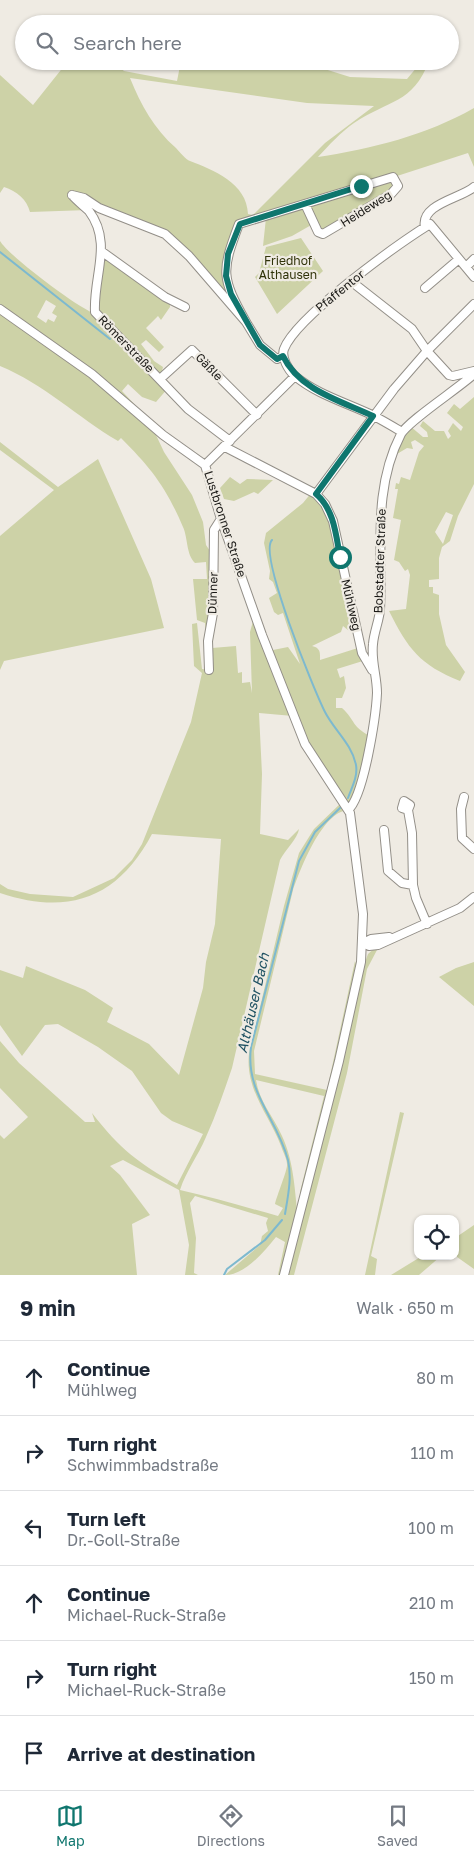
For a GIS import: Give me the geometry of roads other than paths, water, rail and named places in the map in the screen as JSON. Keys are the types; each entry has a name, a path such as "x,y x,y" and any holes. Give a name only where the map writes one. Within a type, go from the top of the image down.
{"street":[{"name":"Heideweg","path":"393,177 398,186 397,190 330,232 323,234 318,232 305,204 393,177"},
{"path":"474,187 439,204 429,214 424,223 474,277"},
{"name":"Römerstraße","path":"228,444 188,408 95,312 95,288 102,240 97,225 88,210 72,196 84,198 99,208 165,234 189,256 246,322"},
{"path":"305,204 240,224 228,254 226,276 231,294 260,345 277,359 283,356 295,376 316,390 373,416 402,432"},
{"name":"Pfaffentor","path":"283,356 284,349 307,318 395,246 427,226"},
{"path":"101,251 170,300 185,307"},
{"path":"425,288 459,259"},
{"path":"466,267 474,259"},
{"path":"352,282 412,329 427,351 453,376 474,372"},
{"path":"316,494 373,416 427,351 474,304"},
{"name":"Lustbronner Straße","path":"0,309 92,374 163,435 205,464 220,519 262,635 305,744 348,810"},
{"name":"Gäßle","path":"160,380 192,350 212,367 257,415"},
{"name":"Bobstadter Straße","path":"348,810 355,801 366,765 377,691 373,672 373,644 380,612 382,494 388,465 402,432 474,372"},
{"path":"205,464 228,444 295,376"},
{"name":"Mühlweg","path":"228,444 316,494 326,504 331,515 362,652 373,672"},
{"name":"Dünner","path":"209,670 208,641 213,613 214,530 220,519"},
{"path":"464,797 461,809 462,838 474,849"},
{"path":"284,1275 339,1061 364,944 363,914 348,810"},
{"path":"408,810 412,833 413,885 416,898 427,924"},
{"path":"384,830 388,871 402,883 413,885"},
{"path":"364,944 371,939 394,936 427,924 465,905 474,897"}],"waterway":[{"path":"0,252 110,339"},
{"name":"Althäuser Bach","path":"272,540 270,551 273,570 289,623 325,712 354,757 356,773 348,798"},
{"name":"Althäuser Bach","path":"285,1214 290,1180 288,1160 277,1131 257,1092 250,1063 251,1047 299,861 315,832 341,807"},
{"name":"Althäuser Bach","path":"224,1275 227,1269 265,1240 282,1220"}],"park label":[{"name":"Friedhof Althausen","path":"288,268"}]}
